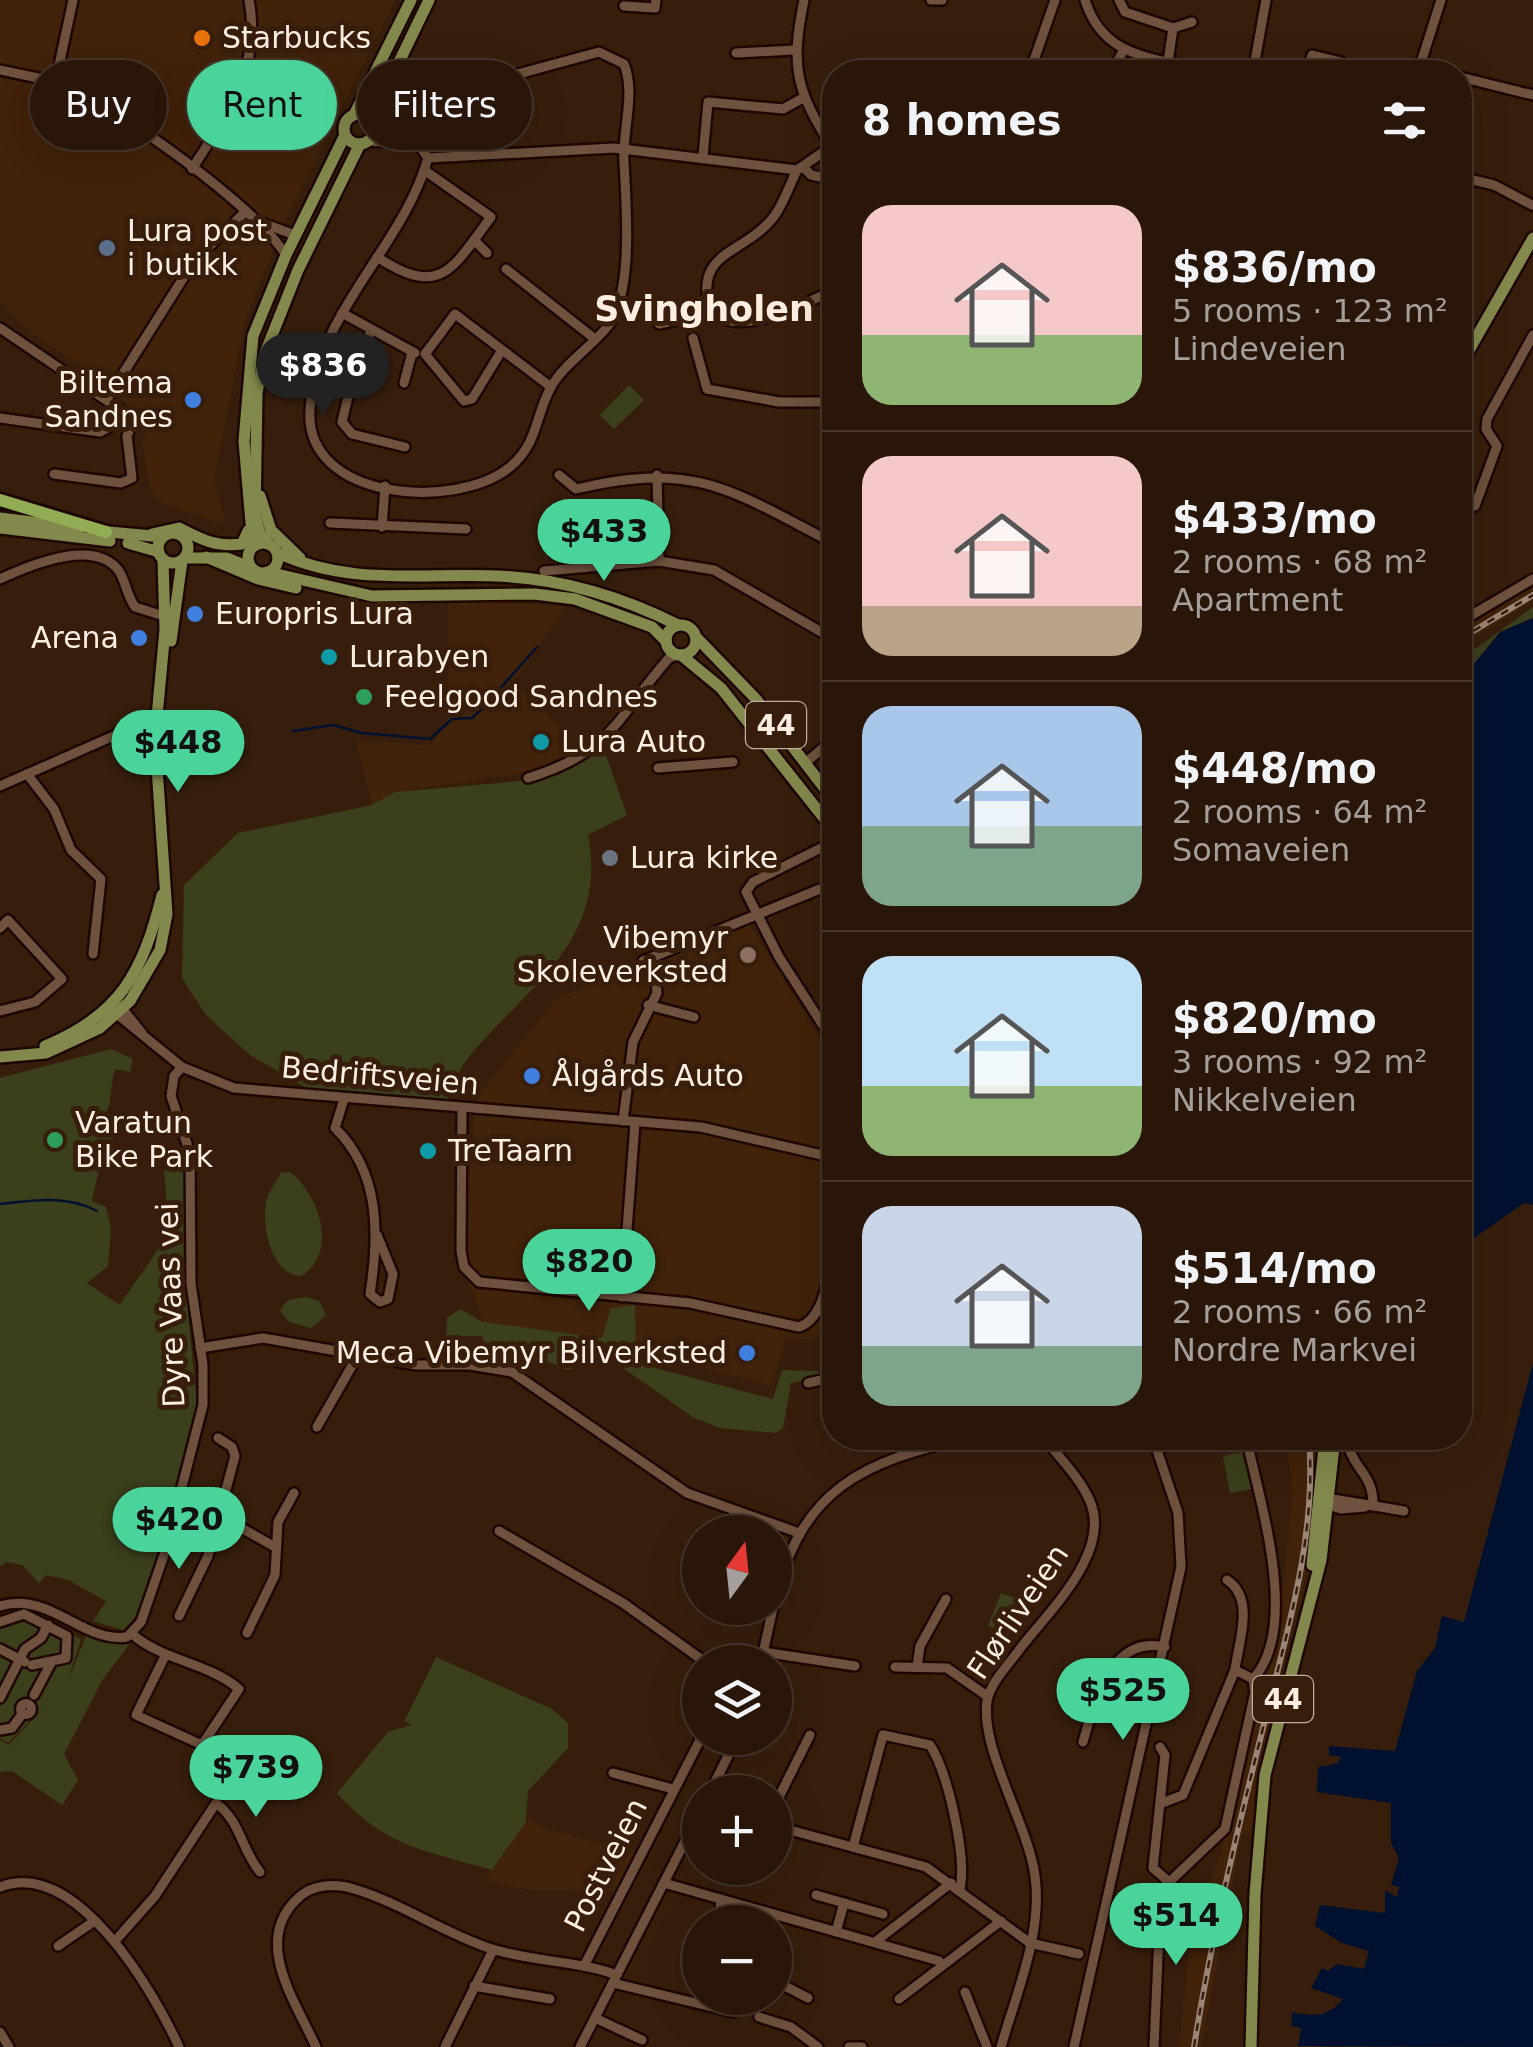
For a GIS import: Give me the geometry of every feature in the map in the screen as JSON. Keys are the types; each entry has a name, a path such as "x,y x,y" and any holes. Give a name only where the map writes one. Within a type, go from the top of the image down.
{"highway":[{"path":"0,500 106,532"}],"main road":[{"path":"252,568 248,558 252,547 244,441 251,350 295,235 345,135 345,125 354,116 410,0"},
{"path":"402,60 430,0"},
{"path":"345,135 357,139"},
{"path":"206,557 274,584 410,598 535,594 575,599 652,627 679,655 693,651 696,638 690,628 586,587 504,576 348,576 307,566 274,548 257,526 256,393 266,353 298,270 360,150"},
{"path":"1472,332 1533,238"},
{"path":"257,487 271,530 291,552 348,576"},
{"path":"138,538 180,528 196,540 214,545 242,544 248,536 248,500"},
{"path":"0,518 138,538 173,533 221,550 274,548"},
{"path":"0,528 129,543 161,556 183,559 227,558 330,590"},
{"path":"163,537 161,556 170,618"},
{"path":"0,1057 22,1055 116,1010 160,950 166,924 156,721 170,618 186,540"},
{"path":"268,572 277,565 274,548"},
{"path":"666,642 668,633 678,626"},
{"name":"44","path":"696,638 756,698 822,786"},
{"name":"44","path":"679,655 721,688 822,816"},
{"name":"44","path":"1325,1450 1326,1502"},
{"name":"44","path":"1251,2047 1262,1794 1282,1699 1321,1560 1333,1450"}],"street":[{"path":"60,60 73,0"},
{"path":"192,169 248,72 253,43 250,0"},
{"path":"624,6 656,8 656,0"},
{"path":"796,0 804,0 794,50 803,98 822,130"},
{"path":"931,0 942,0"},
{"path":"1035,60 1055,0"},
{"path":"1085,0 1096,28 1123,51 1160,60"},
{"path":"1119,0 1125,12 1173,28 1192,22"},
{"path":"1255,60 1266,0"},
{"path":"1422,60 1440,0"},
{"path":"1173,28 1173,60"},
{"path":"60,48 66,60"},
{"path":"736,53 760,55 775,49 794,50"},
{"path":"1118,60 1123,51"},
{"path":"428,158 422,185 342,313 317,376 310,426 317,446 348,477 385,486 454,492 500,474 532,441 551,386 612,319 618,302 626,231 619,149 629,76 624,64 599,52 532,70"},
{"path":"1311,60 1312,55 1333,60"},
{"path":"0,70 30,76"},
{"path":"1472,80 1533,95"},
{"path":"703,156 708,102 783,109 803,98"},
{"path":"428,158 619,149 800,169 822,176"},
{"path":"165,150 247,215 286,255"},
{"path":"423,150 428,158"},
{"path":"711,314 705,283 711,266 770,221 800,169 822,155"},
{"path":"377,257 411,277 432,280 450,270 492,217 424,170"},
{"path":"1472,180 1494,185 1532,205"},
{"path":"247,215 295,235"},
{"path":"107,399 201,252 247,215"},
{"path":"474,240 487,254"},
{"path":"506,269 595,339"},
{"path":"659,324 711,314 725,321 752,319 797,308 822,296"},
{"path":"342,313 414,353 404,383"},
{"path":"502,350 472,398 464,401 425,354 456,314 551,386"},
{"path":"0,328 134,420 127,436 132,478 120,483 54,474"},
{"path":"372,330 355,367 342,422 352,434 405,447"},
{"path":"1475,506 1496,450 1496,441 1486,429 1487,419 1533,335"},
{"path":"694,338 705,363 705,394 822,402"},
{"path":"0,418 100,432 112,426 120,410"},
{"path":"559,474 576,490 657,475 732,492 822,537"},
{"path":"657,475 659,561"},
{"path":"382,527 385,486"},
{"path":"330,523 466,529"},
{"path":"0,579 61,555 106,562 122,576 134,607 170,618"},
{"path":"544,571 659,561 714,570 822,632"},
{"path":"586,587 590,565"},
{"path":"1472,615 1533,579"},
{"path":"528,778 574,763 611,735 656,672 666,642"},
{"path":"656,672 679,655"},
{"path":"0,786 143,722 156,721"},
{"path":"804,763 822,748"},
{"path":"658,768 733,762"},
{"path":"27,774 54,809 71,850 101,879 92,954"},
{"path":"821,848 753,882 746,892 756,916 822,1023"},
{"path":"643,961 820,889"},
{"path":"0,928 8,920 62,979 35,1002 0,1011"},
{"path":"623,1121 633,1042 659,986 655,976"},
{"path":"648,1005 694,1018"},
{"name":"Bedriftsveien","path":"116,1010 146,1040 182,1067 234,1088 743,1134 822,1155"},
{"name":"Dyre Vaas vei","path":"132,1634 141,1622 177,1514 203,1405 192,1284 190,1153 171,1096 174,1076 182,1067"},
{"path":"344,1098 335,1128 354,1152 365,1176 377,1235 394,1277 388,1299 380,1302 370,1294 377,1235"},
{"path":"462,1108 461,1251 471,1276 494,1286 702,1305 799,1327 816,1313 822,1294"},
{"path":"622,1297 635,1123"},
{"path":"200,1348 264,1338 417,1366 470,1365 512,1372 687,1493 799,1534"},
{"path":"317,1427 353,1364 354,1354"},
{"path":"808,1383 822,1380"},
{"path":"179,1616 208,1556 235,1456 232,1448 218,1438"},
{"path":"792,1554 799,1534 832,1493 865,1468 917,1450"},
{"name":"Flørliveien","path":"1000,2047 1030,1943 1035,1875 988,1730 987,1696 1078,1572 1094,1538 1094,1516 1088,1495 1053,1450"},
{"path":"1074,2047 1178,1582 1182,1534 1157,1450"},
{"path":"1122,1913 1141,1908 1224,1829 1255,1692 1253,1679 1262,1668 1277,1600 1249,1450"},
{"path":"1351,1450 1372,1483 1373,1506"},
{"path":"247,1633 275,1575 278,1522 294,1493"},
{"path":"1326,1502 1404,1512"},
{"path":"177,1514 236,1524 275,1547"},
{"path":"500,1531 622,1603 682,1646"},
{"path":"1162,1803 1183,1795 1242,1647 1240,1594 1228,1580"},
{"path":"917,1667 920,1646 946,1599"},
{"path":"0,1606 24,1600 108,1636 132,1634 166,1654 190,1660 239,1689 202,1746 136,1715 166,1654"},
{"path":"0,1622 24,1614 68,1636 68,1654 52,1664 12,1728 0,1730"},
{"path":"27,1705 1,1697 32,1642 41,1638 48,1625"},
{"path":"1088,1737 1094,1701 1114,1663 1146,1646 1164,1647"},
{"path":"0,1649 23,1663 52,1664"},
{"path":"792,1661 855,1666"},
{"path":"895,1667 951,1670 987,1696"},
{"path":"1235,1670 1253,1679"},
{"path":"1255,1692 1282,1699"},
{"path":"790,1775 810,1735"},
{"path":"853,1846 883,1735 930,1746 952,1811 963,1872 956,1886 875,1942"},
{"path":"1154,2047 1165,1886 1153,1868 1166,1755 1160,1747"},
{"path":"674,1790 692,1755"},
{"name":"Postveien","path":"584,1966 674,1790 613,1773"},
{"path":"116,1941 155,1896 216,1803 233,1817 246,1853 260,1872"},
{"path":"792,1830 926,1867 1030,1943 1079,1954"},
{"name":"Postveien","path":"580,2047 682,1848"},
{"path":"0,1887 26,1882 48,1888 116,1941 160,2004 180,2047"},
{"path":"664,1883 939,1960"},
{"path":"316,2047 280,1965 275,1943 285,1912 311,1889 330,1885 356,1889 493,1950 584,1966 682,1998"},
{"path":"816,1895 883,1914"},
{"path":"721,1899 721,1905"},
{"path":"836,1932 844,1903"},
{"path":"899,1999 1001,1921"},
{"path":"58,1946 93,1922"},
{"path":"445,2047 493,1950"},
{"path":"474,1986 550,1999"},
{"path":"792,1990 808,1998"},
{"path":"964,1992 987,2047"},
{"path":"759,2017 791,2027 818,2047"},
{"path":"595,2018 642,2040"},
{"path":"0,2032 9,2047"},
{"path":"849,2047 862,2047"}],"shaded area":[{"path":"0,0 395,0 365,60 357,60 357,77 337,117 337,60 187,60 187,150 321,150 286,220 246,317 214,479 224,518 219,523 170,507 156,498 149,484 142,440 150,425 105,385 22,325 0,301"},
{"path":"1533,582 1533,601 1472,639 1472,620"},
{"path":"448,598 566,607 514,680 582,751 527,773 395,792 372,805 356,740 430,745 447,724"},
{"path":"748,922 822,1042 822,1338 786,1340 771,1386 636,1349 635,1305 602,1338 483,1322 461,1260 476,1098 557,998"},
{"path":"1289,1450 1317,1450 1306,1574 1277,1689 1262,1685 1284,1584 1292,1498"},
{"path":"1258,1705 1272,1708 1255,1783 1254,1821 1250,1835 1242,1834 1201,2047 1179,2047 1190,1941 1228,1831"},
{"path":"529,1818 546,1829 634,1852 616,1891 530,1890 485,1881"}],"green space":[{"path":"629,385 644,400 614,429 600,415"},
{"path":"1533,607 1533,618 1500,632 1472,666 1472,651"},
{"path":"603,747 627,815 588,835 591,872 586,905 575,933 558,960 468,1058 447,1100 308,1089 250,1055 206,1015 182,978 184,885 238,833 372,805 395,792 543,779 574,767"},
{"path":"111,1049 133,1059 130,1072 115,1069 104,1117 118,1132 104,1147 92,1201 106,1207 111,1229 108,1266 87,1283 120,1305 164,1232 164,1172 175,1158 187,1160 188,1314 197,1403 177,1487 157,1501 170,1508 154,1574 140,1607 123,1630 93,1621 106,1601 68,1580 46,1575 39,1583 22,1565 7,1562 0,1566 0,1078"},
{"path":"290,1172 309,1194 321,1224 319,1253 313,1266 301,1276 291,1274 276,1259 265,1224 268,1195 281,1173"},
{"path":"306,1297 319,1301 326,1315 311,1328 289,1322 280,1310 288,1300"},
{"path":"635,1305 636,1349 644,1365 773,1399 782,1370 817,1371 822,1377 791,1383 783,1428 775,1433 720,1428 694,1418 616,1363 595,1358 568,1370 528,1353 520,1358 483,1345 483,1336 446,1336 447,1318 460,1309 483,1322 602,1338 611,1308"},
{"path":"1243,1452 1251,1489 1230,1493 1223,1456"},
{"path":"1001,1593 1023,1601 1011,1634 988,1626"},
{"path":"25,1612 81,1639 67,1683 86,1636 131,1642 103,1679 64,1754 78,1780 62,1805 12,1771 0,1772 0,1740 9,1745 47,1704 8,1743 0,1738 0,1618"},
{"path":"436,1657 552,1709 568,1723 568,1748 528,1791 526,1822 492,1870 408,1845 372,1825 337,1793 388,1732 412,1725 404,1721"}],"water":[{"path":"1533,618 1533,1205 1524,1203 1472,1240 1472,666 1500,632"},
{"path":"1533,1363 1533,2047 1298,2046 1301,2028 1291,2026 1292,2012 1320,2014 1343,1999 1311,1988 1322,1968 1328,1971 1337,1964 1364,1969 1369,1951 1342,1943 1315,1926 1320,1905 1385,1913 1385,1890 1397,1897 1399,1887 1391,1885 1399,1858 1391,1843 1391,1803 1317,1792 1318,1767 1338,1763 1341,1757 1329,1755 1329,1746 1395,1751 1417,1671 1435,1648 1442,1616 1464,1622"}],"waterway":[{"path":"293,731 333,725 362,733 430,739 452,719 472,718 537,647"},
{"path":"0,1204 62,1201 97,1211"}],"railway":[{"path":"1472,632 1533,595"},
{"path":"1194,2047 1225,1888 1298,1586 1308,1512 1309,1450"}],"place":[{"name":"Starbucks","path":"202,38"},
{"name":"Lura post i butikk","path":"107,248"},
{"name":"Biltema Sandnes","path":"193,400"},
{"name":"Europris Lura","path":"195,614"},
{"name":"Arena","path":"139,638"},
{"name":"Lurabyen","path":"329,657"},
{"name":"Feelgood Sandnes","path":"364,697"},
{"name":"Lura Auto","path":"541,742"},
{"name":"Lura kirke","path":"610,858"},
{"name":"Vibemyr Skoleverksted","path":"748,955"},
{"name":"Ålgårds Auto","path":"532,1076"},
{"name":"Varatun Bike Park","path":"55,1140"},
{"name":"TreTaarn","path":"428,1151"},
{"name":"Meca Vibemyr Bilverksted","path":"747,1353"}],"district":[{"name":"Svingholen","path":"704,309"}]}
